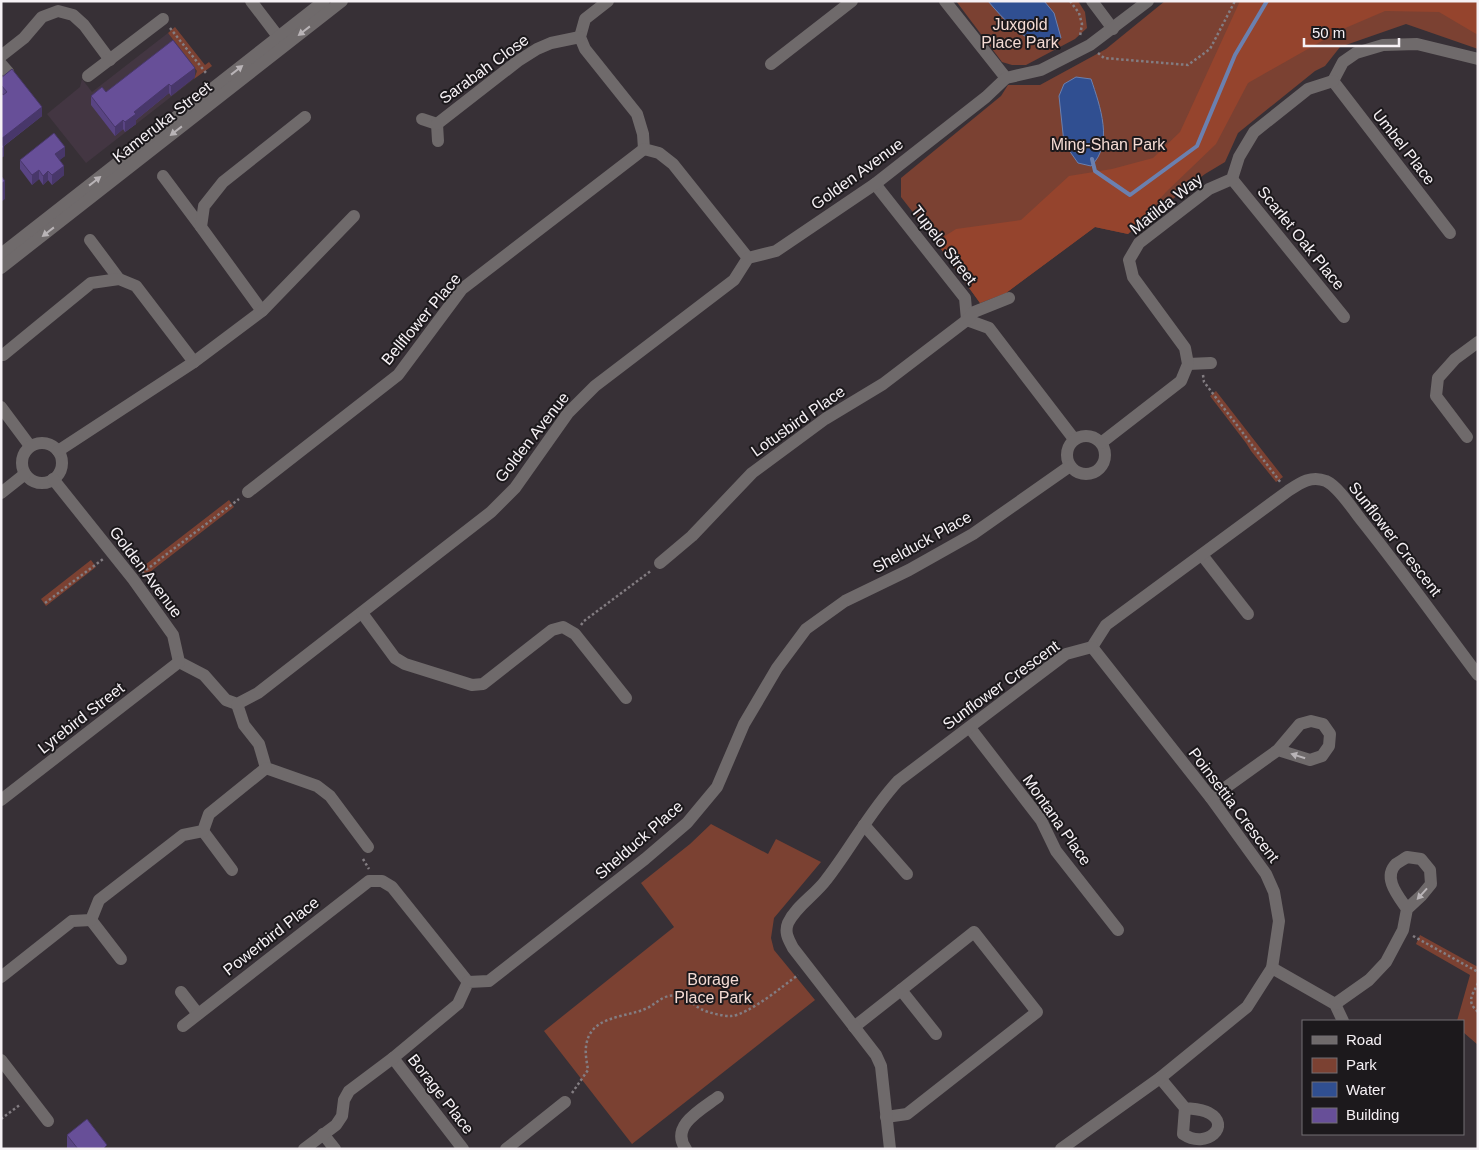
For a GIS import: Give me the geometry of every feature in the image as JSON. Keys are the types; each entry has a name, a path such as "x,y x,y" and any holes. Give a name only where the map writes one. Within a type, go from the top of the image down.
{"street":[{"path":"252,1 282,41"},
{"name":"Kameruka Street","path":"1,268 282,41 324,1"},
{"name":"Kameruka Street","path":"1,254 282,41 342,1"},
{"path":"608,1 585,19 580,37 586,49 637,114 643,134 644,149 659,153 673,164 748,258"},
{"path":"771,64 852,1"},
{"path":"945,1 1006,78 1040,70 1090,46 1148,1"},
{"path":"1092,1 1113,29"},
{"path":"1,56 24,38 42,17 58,11 73,15 84,25 110,60"},
{"path":"88,76 163,19"},
{"name":"Sarabah Close","path":"437,124 518,61 537,49 550,43 580,37"},
{"path":"1232,179 1239,157 1254,132 1308,89 1333,81 1344,62 1356,53 1383,45 1417,44 1478,59"},
{"name":"Golden Avenue","path":"237,704 258,694 491,512 515,488 568,413 595,386 734,280 748,258 776,251 875,184 986,97 1006,78"},
{"name":"Umbel Place","path":"1333,81 1450,233"},
{"path":"201,227 204,206 223,182 305,117"},
{"name":"Sarabah Close","path":"422,119 437,124"},
{"name":"Sarabah Close","path":"437,124 438,141"},
{"name":"Bellflower Place","path":"248,492 398,374 462,289 644,149"},
{"path":"163,176 262,311"},
{"name":"Scarlet Oak Place","path":"1232,179 1344,317"},
{"name":"Matilda Way","path":"1200,363 1186,348 1134,277 1130,260 1139,243 1209,189 1232,179"},
{"name":"Tupelo Street","path":"875,184 965,298 967,320"},
{"path":"58,451 194,362 262,311 354,216"},
{"path":"90,240 119,280"},
{"path":"3,355 91,283 119,280 136,286 194,362"},
{"name":"Lotusbird Place","path":"660,563 692,536 752,474 825,419 883,384 967,320 974,312 1009,298"},
{"path":"967,320 989,328 1074,439"},
{"path":"1467,437 1436,396 1438,378 1455,359 1478,342"},
{"path":"1102,443 1181,381 1200,363"},
{"path":"1,407 30,446"},
{"path":"1086,435 1092,436 1102,443 1105,454 1098,470 1086,474 1080,473 1070,466 1066,455 1067,449 1074,439 1086,435"},
{"path":"42,443 54,447 58,451 62,463 53,479 35,482 25,474 22,462 23,456 30,446 42,443"},
{"name":"Shelduck Place","path":"468,982 489,982 645,859 687,823 717,787 744,724 777,668 806,629 846,601 909,570 973,534 1070,466"},
{"path":"1,493 25,474"},
{"name":"Sunflower Crescent","path":"890,1149 881,1066 871,1047 793,948 786,930 793,914 826,880 881,800 898,781 1066,654 1092,647 1106,625 1288,491 1301,482 1314,478 1327,482 1339,493 1386,551 1478,675"},
{"name":"Golden Avenue","path":"53,479 133,579 173,635 179,662"},
{"path":"1202,555 1248,614"},
{"path":"362,613 395,658 405,664 472,685 483,684 552,630 563,627 575,634 626,698"},
{"name":"Poinsettia Crescent","path":"1061,1149 1160,1078 1246,1006 1272,968 1279,921 1274,892 1266,874 1211,798 1092,647"},
{"path":"179,662 204,675 226,700 237,704 244,725 259,744 266,768"},
{"name":"Lyrebird Street","path":"1,800 179,662"},
{"name":"Montana Place","path":"970,728 1042,820 1056,851 1118,930"},
{"path":"1211,798 1278,750"},
{"path":"203,831 209,814 266,768"},
{"path":"266,768 317,786 330,796 368,847"},
{"path":"864,825 907,874"},
{"path":"203,831 232,870"},
{"path":"91,920 99,900 114,888 183,835 203,831"},
{"path":"304,1149 336,1125 342,1116 344,1100 350,1091 458,1004 468,982 392,887 382,881 369,881"},
{"name":"Powerbird Place","path":"183,1026 369,881"},
{"path":"1335,1004 1369,980 1386,962 1403,930 1407,909"},
{"path":"91,920 121,959"},
{"path":"1,977 72,921 91,920"},
{"path":"854,1027 974,932 1037,1012 907,1114 886,1117"},
{"path":"1272,968 1335,1004 1343,1020"},
{"path":"901,990 936,1034"},
{"path":"181,992 198,1014"},
{"name":"Borage Place","path":"393,1058 463,1149"},
{"path":"1,1060 48,1121"},
{"path":"1160,1078 1185,1108"},
{"path":"686,1149 683,1145 681,1134 684,1124 718,1097"},
{"path":"506,1149 565,1102"},
{"path":"323,1134 335,1149"}],"path":[{"path":"1070,1 1079,13 1082,24 1079,35 1082,37"},
{"path":"1098,53 1104,58 1188,65 1210,49 1235,1"},
{"path":"163,19 206,73"},
{"path":"1200,363 1204,382 1288,491"},
{"path":"133,579 248,492"},
{"path":"45,603 96,563 112,553"},
{"path":"575,634 584,621 660,563"},
{"path":"368,847 361,855 369,869 369,881"},
{"path":"1403,930 1478,972"},
{"path":"565,1102 588,1070 585,1050 588,1036 602,1022 617,1016 639,1012 648,1008 662,997 670,995 686,998 702,1010 716,1014 731,1016 744,1013 799,974"},
{"path":"1478,983 1470,1002 1470,1005 1478,1012"},
{"path":"1,1119 30,1097"}],"shaded area":[{"path":"1240,1 1478,1 1478,35 1439,12 1385,11 1343,29 1248,83 1216,144 1166,192 1128,234 1095,227 1006,293 980,303 936,242 956,229 1021,220 1069,176 1112,169 1153,158 1180,132"},
{"path":"168,33 197,71 194,79 86,163 47,114 80,87 82,79 92,92"}],"green space":[{"name":"Juxgold Place Park","path":"956,1 1078,1 1085,12 1087,28 1075,39 1026,65 1012,65 1002,62"},
{"name":"Ming-Shan Park","path":"1165,1 1478,1 1478,49 1406,24 1340,47 1325,66 1315,71 1238,133 1225,162 1205,174 1128,234 1095,227 1006,293 980,303 901,197 901,178 1001,96 1008,85 1040,85 1106,49"},
{"path":"175,27 205,65 209,62 212,66 194,79 197,71 168,33"},
{"path":"1216,391 1283,477 1276,482 1251,451 1210,396"},
{"path":"229,500 234,507 146,575 141,568"},
{"path":"91,560 96,567 46,606 41,599"},
{"name":"Borage Place Park","path":"711,824 768,854 776,839 821,862 774,918 771,938 774,950 815,1000 632,1144 544,1031 674,927 641,883 690,844"},
{"path":"1420,935 1478,967 1478,1045 1464,1033 1464,1020 1457,1020 1470,975 1416,944"}],"water":[{"path":"988,1 1044,1 1054,13 1061,38 1045,46 1036,43 1014,28"},
{"path":"1076,77 1091,79 1103,124 1102,147 1098,157 1091,166 1078,163 1064,143 1059,96 1064,84"}],"building":[{"path":"173,40 195,68 171,86 169,84 134,112 136,114 125,122 123,120 115,127 91,96 102,87 106,92"},
{"path":"12,69 42,107 1,139 1,92 3,95 7,92 1,85 1,78"},
{"path":"54,133 65,147 55,154 64,166 52,175 48,171 43,176 39,170 32,175 20,160"},
{"path":"1,176 5,181 1,184"},
{"path":"87,1119 107,1145 105,1149 78,1149 67,1135"}],"waterway":[{"path":"1092,159 1095,171 1130,195 1197,146 1235,55 1267,1"}]}
